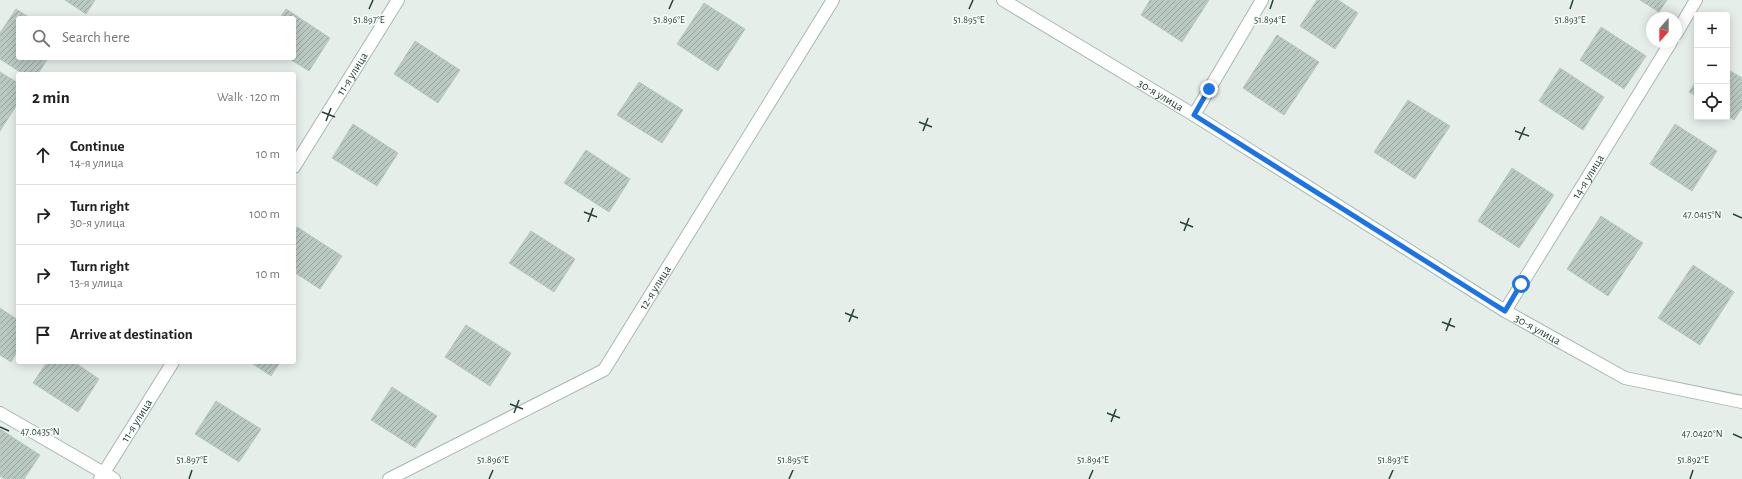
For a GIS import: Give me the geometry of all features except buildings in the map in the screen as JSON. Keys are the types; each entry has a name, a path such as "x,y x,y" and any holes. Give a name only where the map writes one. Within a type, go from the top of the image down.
{"street":[{"name":"11-я улица","path":"296,164 398,0"},
{"name":"12-я улица","path":"389,479 604,370 832,0"},
{"name":"30-я улица","path":"1003,0 1194,115 1505,311 1625,378 1742,402"},
{"path":"1194,115 1262,0"},
{"path":"1682,24 1696,0"},
{"name":"14-я улица","path":"1505,311 1667,48"},
{"name":"11-я улица","path":"106,477 172,364"},
{"path":"0,413 106,477"}],"route":[{"path":"1209,89 1194,115 1492,303 1505,311 1521,284"}]}
